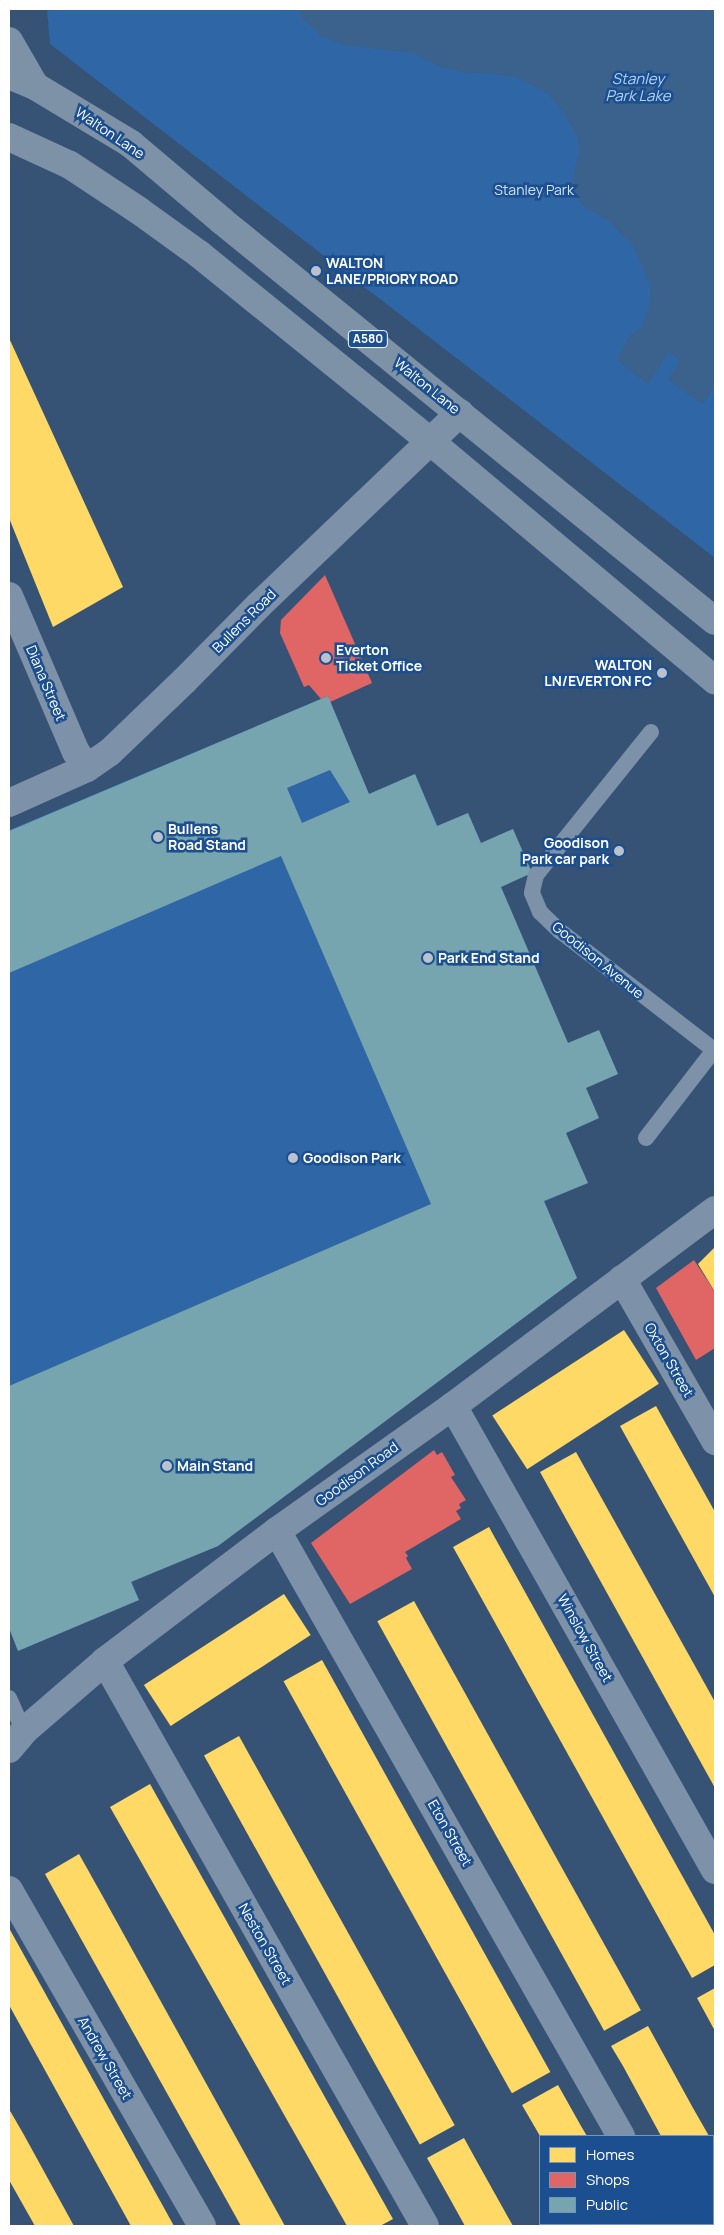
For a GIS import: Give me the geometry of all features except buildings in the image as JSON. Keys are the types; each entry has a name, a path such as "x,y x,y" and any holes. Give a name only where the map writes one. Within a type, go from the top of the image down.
{"highway":[{"path":"9,41 35,86"},
{"name":"Walton Lane","path":"9,75 35,86 131,144 222,221 715,621"},
{"name":"A580","path":"9,137 70,165 138,210 199,254 431,442 715,680"}],"street":[{"name":"Bullens Road","path":"9,803 87,768 110,752 184,682 259,605 460,413"},
{"name":"Diana Street","path":"9,596 76,752 87,768"},
{"name":"Goodison Road","path":"16,1740 105,1662 277,1531 453,1406 715,1210"},
{"name":"Oxton Street","path":"622,1279 715,1441"},
{"name":"Winslow Street","path":"453,1406 715,1870"},
{"name":"Eton Street","path":"277,1531 620,2135"},
{"name":"Neston Street","path":"105,1662 425,2226"},
{"name":"Andrew Street","path":"9,1890 202,2226"}],"lane":[{"name":"Goodison Avenue","path":"651,732 536,875 532,893 540,912 560,931 715,1051"},
{"path":"646,1138 715,1051"},
{"path":"9,1698 16,1740"}],"green space":[{"name":"Stanley Park","path":"47,9 715,9 715,558 50,44"},
{"name":"Goodison Park","path":"328,696 369,794 415,774 438,826 468,813 481,843 513,829 532,873 501,887 568,1043 599,1030 618,1074 586,1088 599,1118 566,1133 588,1183 544,1202 577,1278 218,1546 132,1581 139,1600 18,1651 9,1628 9,830"}],"water":[{"name":"Stanley Park Lake","path":"298,9 715,9 715,387 703,404 668,380 680,360 669,352 648,384 617,360 628,338 642,326 649,308 651,288 633,245 606,219 586,208 577,199 572,184 579,151 577,135 563,112 547,93 516,77 468,73 440,67 414,53 344,45 320,35 300,16"}],"place":[{"name":"WALTON LANE/PRIORY ROAD","path":"316,271"},
{"name":"Everton Ticket Office","path":"326,658"},
{"name":"WALTON LN/EVERTON FC","path":"662,673"},
{"name":"Bullens Road Stand","path":"158,837"},
{"name":"Goodison Park car park","path":"619,851"},
{"name":"Park End Stand","path":"428,958"},
{"name":"Goodison Park","path":"293,1158"},
{"name":"Main Stand","path":"167,1466"}]}
